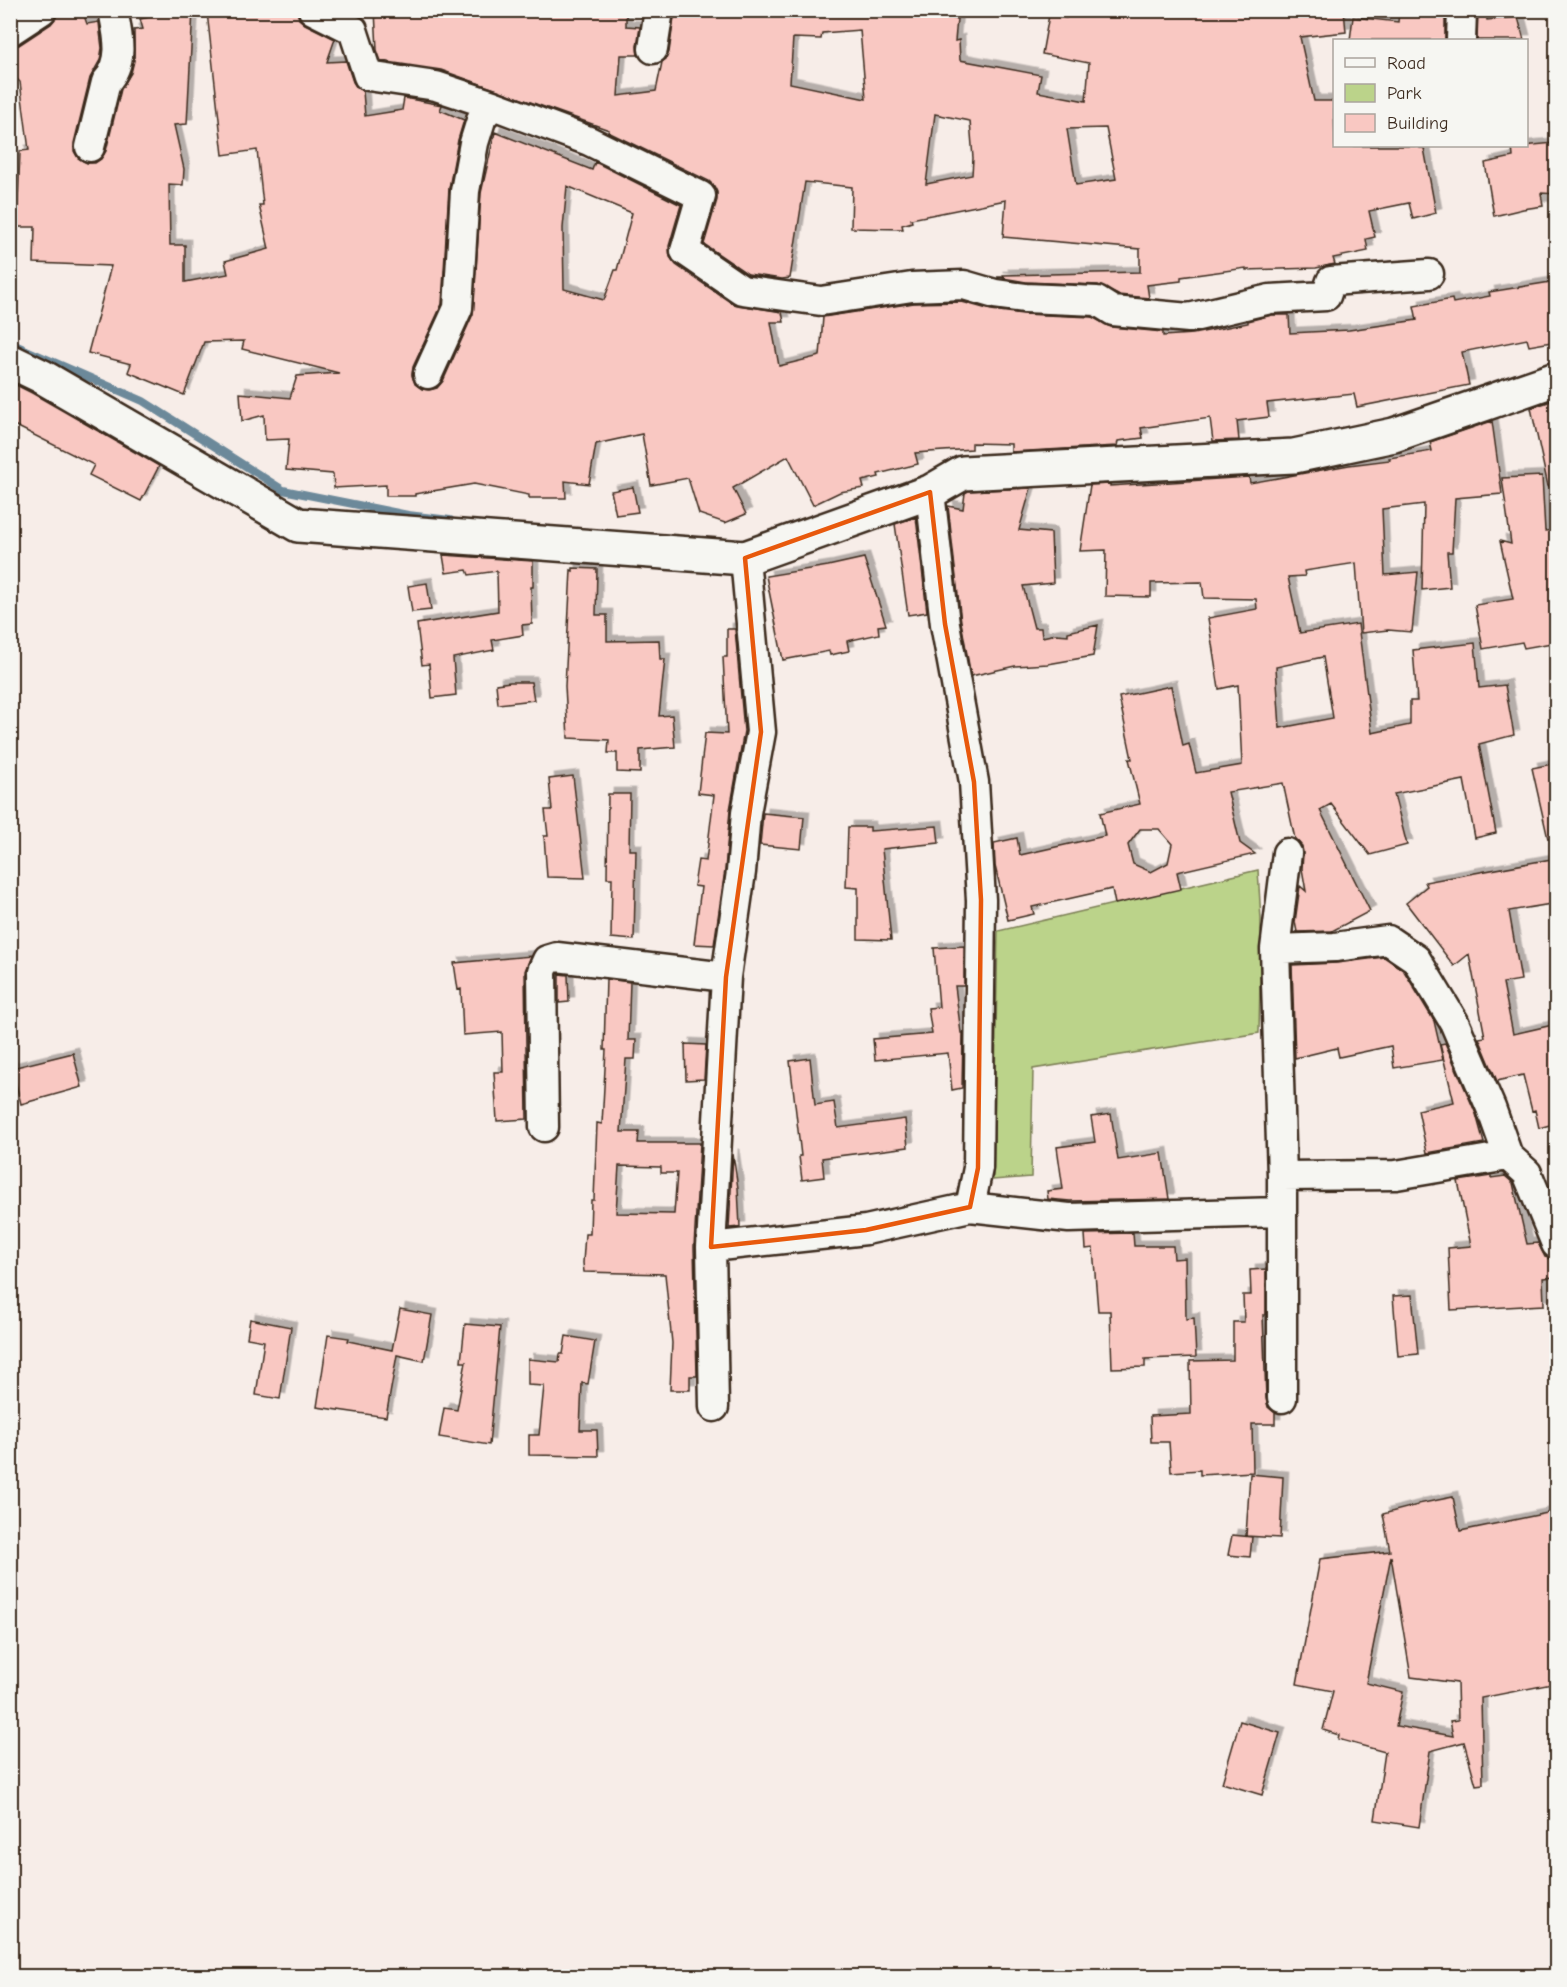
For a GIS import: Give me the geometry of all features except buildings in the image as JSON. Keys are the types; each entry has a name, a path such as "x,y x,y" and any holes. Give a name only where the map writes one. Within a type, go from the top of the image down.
{"street":[{"path":"10,31 42,10"},
{"path":"90,147 106,82 112,75 120,50 113,10"},
{"path":"314,10 353,30 368,76 436,86 493,105 589,141 701,196 685,251 742,290 821,301 912,287 964,285 995,294 1025,298 1097,301 1113,311 1189,318 1270,298 1326,296 1331,281 1430,274"},
{"path":"653,49 659,10"},
{"path":"1461,39 1462,10"},
{"path":"428,374 458,308 467,182 474,143 482,117 493,105"},
{"path":"10,361 41,376 298,525 745,558 930,492 963,473 1294,456 1394,435 1557,379"},
{"path":"930,492 945,624 974,782 981,900 978,1168 970,1207"},
{"path":"714,1407 711,1247 726,977 741,872 746,813 761,732 745,558"},
{"path":"1282,1398 1282,1176 1275,949 1287,854"},
{"path":"1275,949 1335,947 1388,940 1416,959 1454,1022 1491,1108 1508,1156 1527,1173 1557,1244"},
{"path":"544,1127 542,971 547,960 557,957 726,977"},
{"path":"1282,1176 1396,1175 1508,1156"},
{"path":"711,1247 866,1230 970,1207 1069,1218 1281,1212"}],"highlighted area":[{"path":"930,492 945,624 974,782 981,900 978,1168 970,1207 866,1230 711,1247 726,977 761,732 745,558"}],"green space":[{"path":"1258,870 1261,920 1259,1033 1033,1069 1031,1177 993,1180 998,931"}],"waterway":[{"path":"10,343 143,401 283,490 408,515 450,520"}]}
